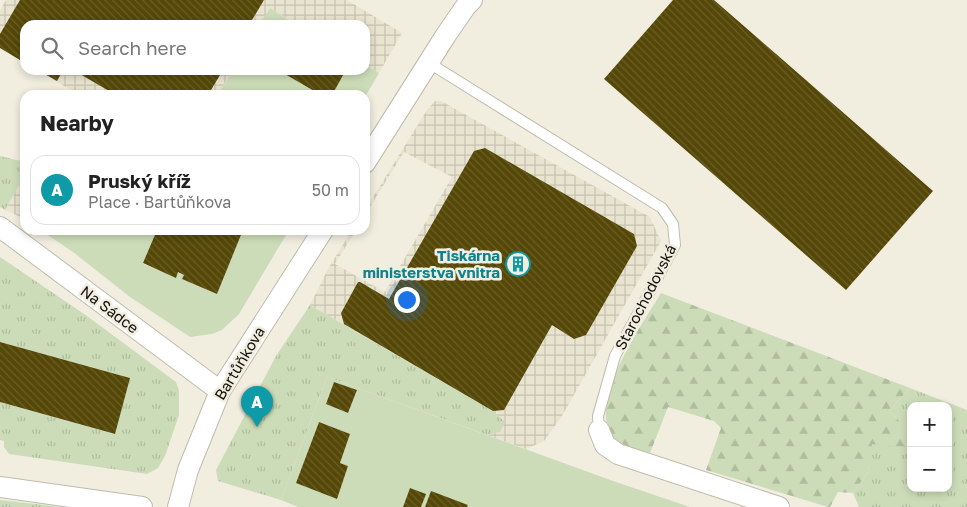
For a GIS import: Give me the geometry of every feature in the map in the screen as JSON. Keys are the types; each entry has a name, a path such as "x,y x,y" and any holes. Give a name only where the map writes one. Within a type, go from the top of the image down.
{"street":[{"path":"370,155 446,35 472,0"},
{"name":"Na Sádce","path":"0,227 220,391"},
{"name":"Bartůňkova","path":"178,507 188,470 220,391 320,235"},
{"name":"Starochodovská","path":"599,430 605,445 618,454 780,507"},
{"path":"0,487 142,507"}],"lane":[{"name":"Starochodovská","path":"429,63 662,208 673,224 675,245 615,356 598,416 599,430"}],"shaded area":[{"path":"6,0 347,0 402,33 379,73 370,68 370,20 289,20 270,8 262,20 20,20 20,60 0,48 0,10"},
{"path":"46,75 230,75 221,90 71,90"},
{"name":"Tiskárna ministerstva vnitra","path":"435,101 441,101 650,217 661,241 562,416 544,441 526,449 487,435 500,432 493,411 310,305 328,269 349,235 353,235 335,264 385,292 452,177 404,152 370,207 370,202 427,110"},
{"path":"20,184 20,217 5,210"}],"green space":[{"path":"270,8 288,20 262,20"},
{"path":"370,68 379,73 369,90 335,90 343,75 370,75"},
{"path":"230,75 287,75 312,90 221,90"},
{"path":"0,156 20,161 20,184 5,210 0,207"},
{"path":"48,235 155,235 143,264 176,277 178,272 184,275 182,279 217,294 241,235 286,235 239,314 222,330 212,334 190,337 130,297 73,252"},
{"path":"0,257 87,316 176,382 179,390 179,415 165,456 158,468 147,474 9,454 4,447 4,441 0,440 0,402 114,434 130,378 0,342"},
{"path":"661,293 910,388 889,411 907,428 907,448 872,444 868,472 853,493 838,492 830,507 828,507 706,470 721,428 714,421 668,407 650,453 631,448 615,439 607,425 606,407 611,386 631,344"},
{"path":"310,305 493,411 505,422 500,432 487,435 327,377 281,500 218,481 216,470 276,356"},
{"path":"327,377 690,507 467,507 468,505 431,492 425,507 421,507 425,494 410,488 403,507 298,507 281,500","holes":["334,382 357,390 348,413 326,404","319,422 350,434 340,463 348,466 337,499 296,483"]},
{"path":"910,388 946,402 907,402 907,428 889,411"},
{"path":"952,404 967,410 967,507 859,507 853,493 868,472 871,444 907,432 907,492 952,492"},
{"path":"0,500 62,507 0,507"}],"building":[{"path":"20,0 264,0 252,20 20,20 20,60 0,48 0,34"},
{"path":"673,0 714,0 933,191 846,290 604,79"},
{"path":"47,75 60,75 57,81"},
{"path":"82,75 220,75 211,90 107,90"},
{"path":"287,75 343,75 335,90 312,90"},
{"name":"Tiskárna ministerstva vnitra","path":"485,148 634,234 637,246 586,335 574,339 552,325 504,410 493,411 344,324 341,313 358,282 389,299 474,151"},
{"path":"155,235 241,235 217,294 182,279 184,275 178,272 176,278 143,263"},
{"path":"0,342 130,378 115,434 0,402"},
{"path":"334,382 357,390 348,413 326,404"},
{"path":"319,422 350,434 340,463 348,466 337,499 296,483"},
{"path":"410,488 426,494 421,507 403,507"},
{"path":"431,491 468,505 467,507 425,507"}],"place":[{"name":"Tiskárna ministerstva vnitra","path":"518,264"},
{"name":"Pruský kříž","path":"257,427"}]}
